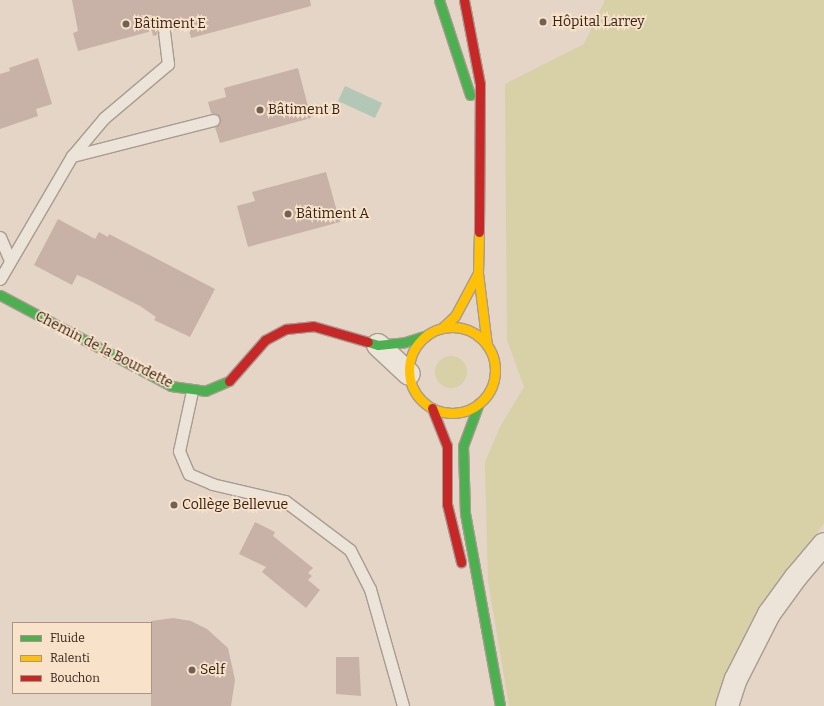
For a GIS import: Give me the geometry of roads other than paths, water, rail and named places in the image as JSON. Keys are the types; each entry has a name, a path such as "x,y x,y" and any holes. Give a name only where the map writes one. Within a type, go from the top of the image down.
{"street":[{"path":"439,0 480,129"},
{"path":"464,0 480,84 478,273 487,345"},
{"path":"443,328 459,309 478,273"},
{"name":"Chemin de la Bourdette","path":"0,295 171,386 192,391 205,391 228,382 265,340 286,329 313,326 378,345 405,342 425,336"},
{"path":"483,619 466,578 447,504 447,446 441,426 432,408 416,394 409,374 412,353 425,336 443,328 453,327 472,332 487,345 494,357 495,372 492,386 480,403 470,423 463,446 463,480 465,513 483,619 500,706"},
{"name":"Chemin de la Bourdette","path":"378,345 409,374"},
{"path":"432,408 451,413 471,409 480,403"},
{"path":"727,706 736,679 769,614 796,577 824,544"}],"lane":[{"path":"0,279 10,260 25,239 72,156 104,118 168,64 164,33"},
{"path":"72,156 213,120"},
{"path":"0,237 10,260"},
{"path":"192,391 179,451 189,474 212,484 285,501 350,550 370,589 403,706"}],"place":[{"name":"Hôpital Larrey","path":"543,22"},
{"name":"Bâtiment E","path":"126,24"},
{"name":"Bâtiment B","path":"260,110"},
{"name":"Bâtiment A","path":"288,214"},
{"name":"Collège Bellevue","path":"174,505"},
{"name":"Self","path":"192,670"}]}
